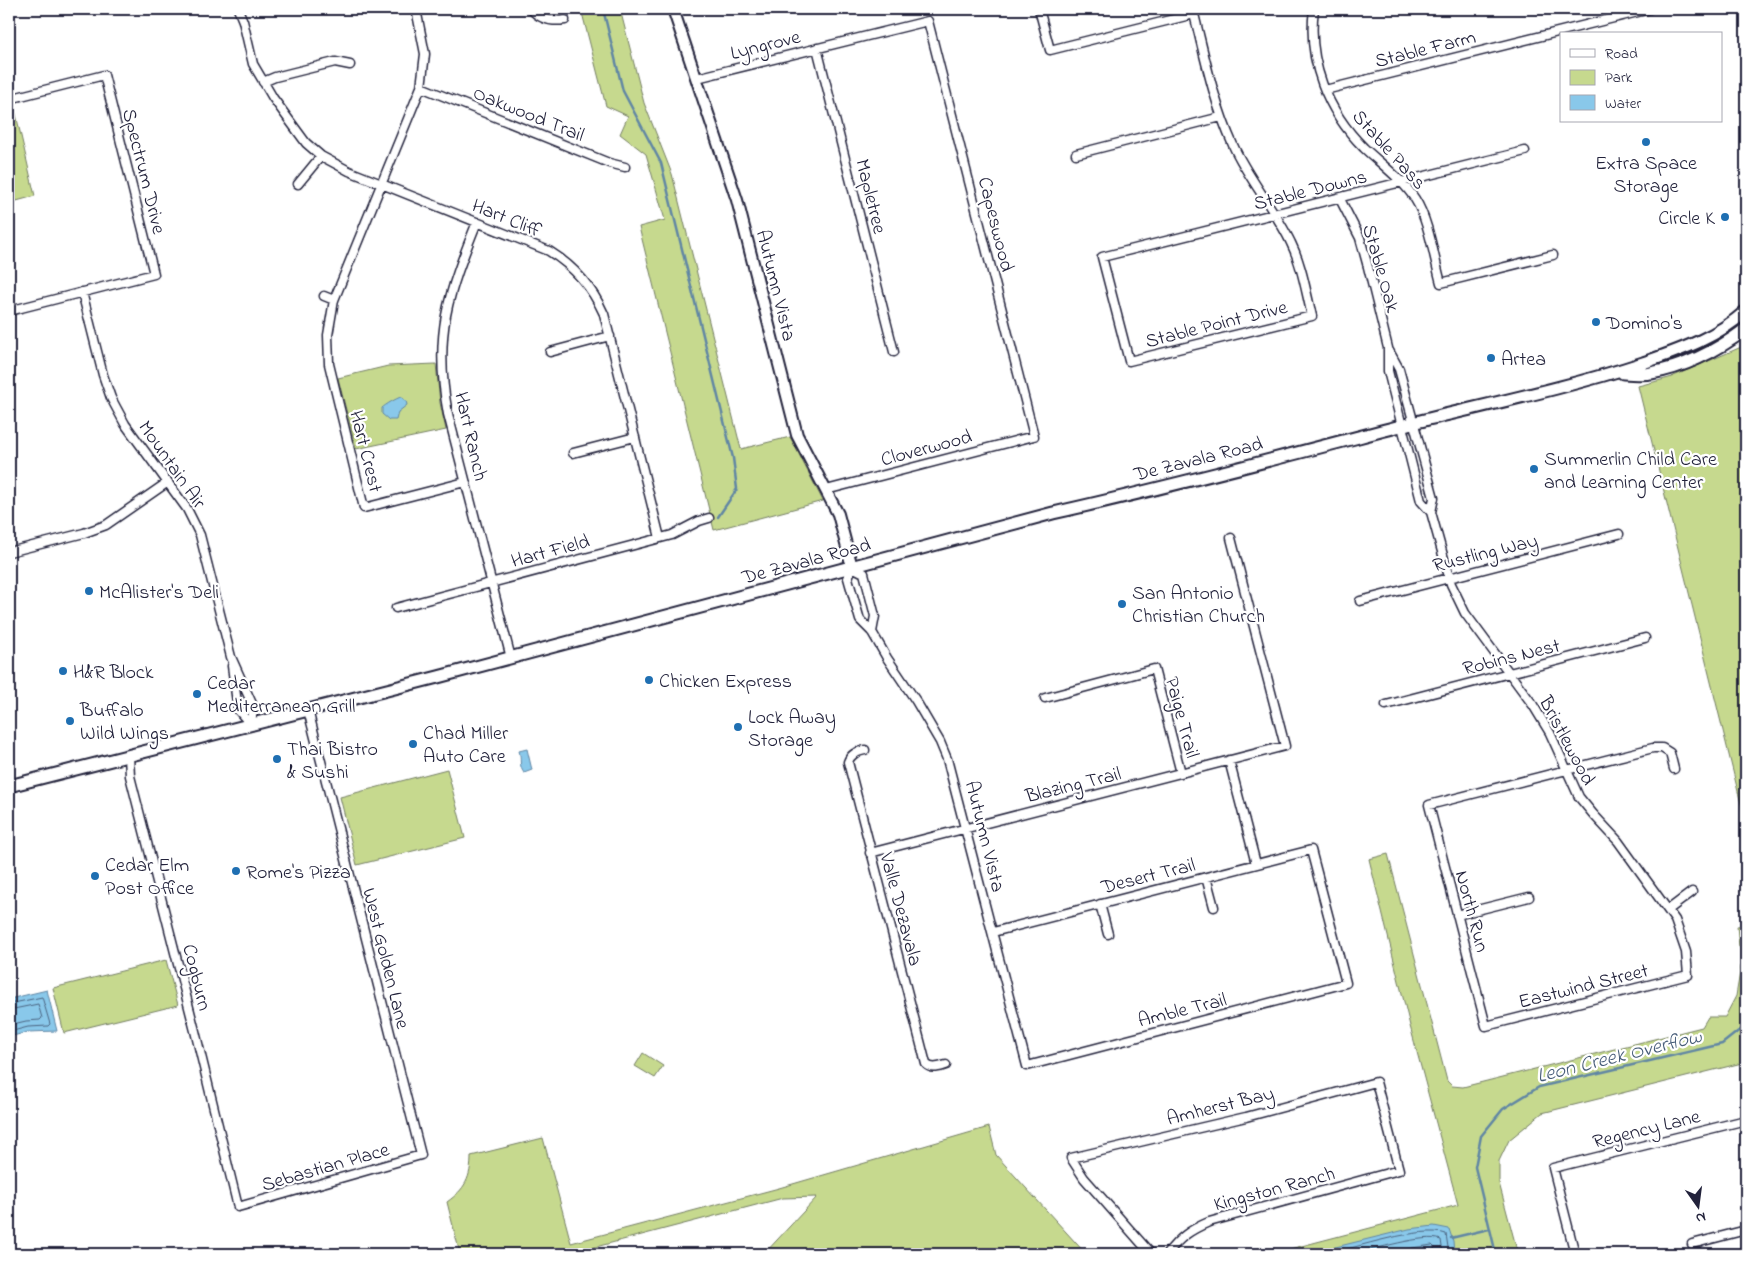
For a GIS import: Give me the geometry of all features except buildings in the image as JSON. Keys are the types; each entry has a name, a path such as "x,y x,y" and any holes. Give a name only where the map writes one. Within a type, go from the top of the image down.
{"main road":[{"name":"De Zavala Road","path":"9,786 511,658 1053,513 1614,373 1698,343 1728,326 1746,311"},
{"name":"De Zavala Road","path":"1614,373 1649,374 1681,365 1723,345 1746,328"}],"street":[{"name":"Hart Cliff","path":"238,9 243,21 253,64 263,82 295,129 306,143 321,156 332,163 381,184 543,249 569,265 578,273 593,292 604,314 660,538"},
{"name":"Hart Crest","path":"416,9 425,54 421,87 334,300 328,335 329,364 364,508 465,482"},
{"path":"531,9 546,19 565,20"},
{"name":"Autumn Vista","path":"673,9 737,200 797,436 832,500 841,522 852,567 848,578 860,620 872,632 916,701 940,742 953,777 1027,1066"},
{"path":"1040,9 1050,50 1194,14 1221,117 1233,146 1274,215"},
{"name":"Stable Pass","path":"1314,9 1312,24 1314,49 1319,75 1325,90 1337,114 1352,136 1402,183 1416,200 1423,216 1441,283 1553,255"},
{"name":"Stable Farm","path":"1325,90 1650,9"},
{"name":"Lyngrove","path":"697,78 928,20"},
{"name":"Capeswood","path":"928,20 1034,436"},
{"name":"Mapletree","path":"817,48 894,352"},
{"path":"263,82 275,77 335,62 350,65"},
{"name":"Spectrum Drive","path":"9,99 104,75 154,274 82,292"},
{"name":"Oakwood Trail","path":"421,87 609,163 625,167"},
{"path":"1076,154 1221,117"},
{"name":"Stable Downs","path":"1129,361 1102,257 1525,152"},
{"path":"298,184 321,156"},
{"name":"Stable Oak","path":"1340,198 1360,238 1368,266 1388,348 1388,371 1401,426"},
{"name":"Stable Point Drive","path":"1129,361 1312,316 1296,254 1285,231 1274,215"},
{"name":"Hart Ranch","path":"477,222 450,294 444,318 441,366 443,390 465,482 511,658"},
{"path":"9,311 82,292"},
{"name":"Mountain Air","path":"82,292 102,375 111,398 125,424 187,508 200,535 231,657 238,710 251,725"},
{"path":"324,296 334,300"},
{"path":"550,352 610,336"},
{"name":"Stable Oak","path":"1388,348 1399,369 1414,423"},
{"name":"Bristlewood","path":"1414,423 1434,498 1431,512"},
{"name":"Bristlewood","path":"1401,426 1421,501 1431,512 1449,578 1465,613 1533,704 1550,734 1574,787 1586,806 1618,841 1668,910 1684,941 1688,975"},
{"name":"Cloverwood","path":"826,490 1034,436"},
{"path":"573,453 636,437"},
{"path":"9,552 84,533 106,525 168,482"},
{"name":"Hart Field","path":"396,608 660,538 680,532 699,521 709,518"},
{"name":"Rustling Way","path":"1360,602 1619,534"},
{"name":"Blazing Trail","path":"870,853 1284,746 1231,538"},
{"name":"Autumn Vista","path":"852,567 864,573 875,616 872,632"},
{"name":"Robins Nest","path":"1386,705 1645,638"},
{"name":"Mountain Air","path":"231,657 253,706 251,725"},
{"name":"Paige Trail","path":"1045,698 1154,669 1181,773"},
{"name":"West Golden Lane","path":"308,710 421,1156"},
{"path":"1567,769 1653,748 1662,748 1670,754 1674,769"},
{"name":"Valle Dezavala","path":"864,750 855,753 848,762 870,853 926,1064 934,1068 946,1065"},
{"name":"Cogburn","path":"129,756 130,776 238,1207"},
{"path":"1229,760 1256,864"},
{"name":"North Run","path":"1486,1026 1429,804 1567,769"},
{"name":"Desert Trail","path":"993,932 1311,850 1346,983"},
{"path":"1206,877 1214,907"},
{"path":"1668,910 1692,892"},
{"path":"1457,915 1528,897"},
{"path":"1100,904 1108,934"},
{"name":"Eastwind Street","path":"1486,1026 1688,975"},
{"name":"Amble Trail","path":"1027,1066 1346,983"},
{"name":"Amherst Bay","path":"1152,1254 1084,1178 1071,1158 1246,1117 1376,1082 1399,1170"},
{"name":"Regency Lane","path":"1576,1254 1553,1168 1746,1120"},
{"name":"Sebastian Place","path":"238,1207 421,1156"},
{"name":"Kingston Ranch","path":"1168,1254 1191,1230 1209,1222 1399,1170"},
{"path":"1692,1244 1746,1230"}],"green space":[{"path":"581,9 620,9 644,103 672,174 741,449 790,437 823,501 714,530 639,227 665,220 646,154 620,134 628,116 606,106"},
{"path":"14,106 35,196 9,203 9,107"},
{"path":"1746,345 1746,824 1638,386 1669,378"},
{"path":"436,364 440,403 446,430 356,449 338,378 388,366"},
{"path":"447,769 465,838 357,865 340,797"},
{"path":"1388,854 1447,1081 1452,1086 1463,1087 1702,1027 1708,1017 1725,1017 1736,996 1744,948 1739,947 1737,926 1746,925 1746,1062 1542,1113 1509,1140 1499,1161 1499,1183 1518,1254 1271,1254 1458,1205 1410,1026 1369,859"},
{"path":"166,960 178,1005 64,1033 53,988"},
{"path":"643,1053 663,1066 655,1078 635,1066"},
{"path":"989,1127 996,1155 1086,1254 764,1254 817,1197 783,1198 569,1254 460,1254 447,1202 463,1188 470,1171 471,1156 543,1138 571,1243 779,1188"}],"water":[{"path":"401,397 406,401 407,405 398,412 396,420 389,420 382,414 382,408"},
{"path":"527,749 532,770 524,773 521,767 519,751"},
{"path":"47,990 57,1031 28,1032 9,1037 9,999"},
{"path":"1434,1226 1449,1229 1453,1241 1454,1254 1307,1254 1409,1229"}],"waterway":[{"path":"603,9 623,91 661,163 733,458 737,489 718,517"},
{"name":"Leon Creek Overflow","path":"1496,1254 1475,1167 1481,1136 1503,1109 1539,1087 1722,1044 1746,1025"},
{"path":"1451,1238 1489,1229"}],"place":[{"name":"Extra Space Storage","path":"1646,142"},
{"name":"Circle K","path":"1725,217"},
{"name":"Domino's","path":"1596,322"},
{"name":"Artea","path":"1491,358"},
{"name":"Summerlin Child Care and Learning Center","path":"1534,469"},
{"name":"McAlister's Deli","path":"89,591"},
{"name":"San Antonio Christian Church","path":"1122,604"},
{"name":"H&R Block","path":"63,671"},
{"name":"Chicken Express","path":"649,680"},
{"name":"Cedar Mediterranean Grill","path":"197,694"},
{"name":"Buffalo Wild Wings","path":"70,721"},
{"name":"Lock Away Storage","path":"738,727"},
{"name":"Chad Miller Auto Care","path":"413,744"},
{"name":"Thai Bistro & Sushi","path":"277,759"},
{"name":"Rome's Pizza","path":"236,871"},
{"name":"Cedar Elm Post Office","path":"95,876"}]}
